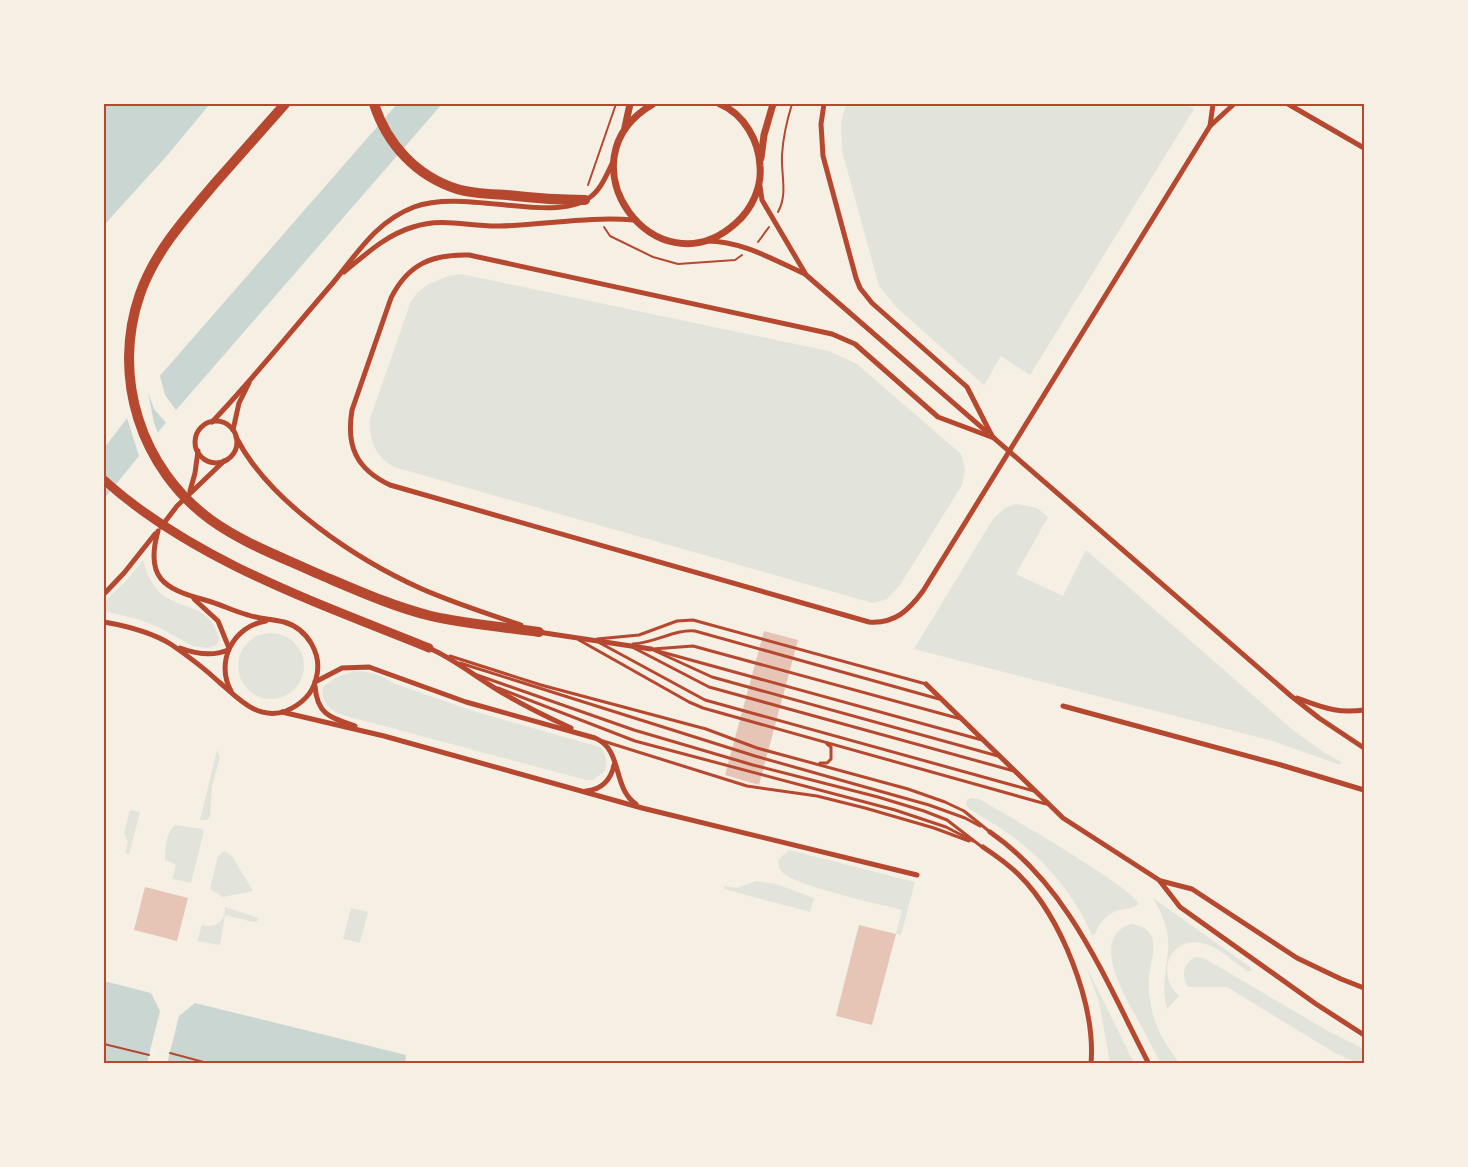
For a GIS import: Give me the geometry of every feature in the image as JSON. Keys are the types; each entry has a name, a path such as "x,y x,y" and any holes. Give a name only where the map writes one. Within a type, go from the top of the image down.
{"highway":[{"path":"285,104 181,224 152,269 140,293 132,325 129,356 130,382 136,413 152,453 162,472 194,506 243,540 356,590 409,610 454,621 539,632"},
{"path":"374,104 389,137 410,163 438,181 469,192 550,199 587,195"},
{"path":"104,480 153,518 216,555 314,602 429,648"}],"street":[{"path":"624,131 630,104"},
{"path":"653,104 632,119 617,145 614,160 615,186 619,199 634,220 645,230 673,242 729,243 750,249 805,274 1291,696 1319,718 1365,748"},
{"path":"720,104 736,114 746,126 754,139 760,166"},
{"path":"773,104 764,135 760,166 762,200 805,274"},
{"path":"824,104 821,123 823,156 860,288 872,303 967,387 993,438"},
{"path":"1210,126 1213,104"},
{"path":"993,438 938,417 855,344 838,336 469,255 431,259 408,273 398,285 383,320 352,410 350,423 350,437 359,462 368,472 390,485 869,622 880,623 891,620 902,615 912,606 923,591 1210,126 1234,104"},
{"path":"1288,104 1365,148"},
{"path":"224,461 212,463 201,456 195,442 200,430 212,422 338,277 358,249 382,225 415,207 441,201 558,208 587,195 602,184 614,160"},
{"path":"702,241 717,237 742,218 751,206 760,179"},
{"path":"338,277 389,237 411,227 433,222 496,226 610,218 634,220"},
{"path":"233,430 239,404 251,378"},
{"path":"212,422 224,423 233,430 251,462 277,491 314,524 353,552 385,571 424,590 539,632 571,635 651,649"},
{"path":"104,594 124,573 177,506 233,454 237,443 236,437"},
{"path":"189,493 198,451"},
{"path":"158,531 152,557 157,573 172,589 270,620 282,621 293,626 310,642 318,663 315,684 320,708 329,717 384,735 642,808 917,875"},
{"path":"192,597 218,621 228,649"},
{"path":"234,695 225,676 224,664 228,649 241,632 250,625 270,620"},
{"path":"104,622 138,630 172,646 199,654 216,654 228,649"},
{"path":"172,646 219,681 244,704 257,711 271,714 282,712 302,702 315,684 342,668 369,667 466,702 583,734"},
{"path":"429,648 530,708 601,741 609,749 626,795 642,808"},
{"path":"926,684 1063,818 1159,880 1192,889 1297,958 1365,988"},
{"path":"1291,696 1332,711 1365,710"},
{"path":"1063,706 1365,790"},
{"path":"282,712 384,735"},
{"path":"581,790 591,790 603,785 612,773 614,764"},
{"path":"990,832 1016,851 1042,877 1063,903 1082,934 1149,1064"},
{"path":"983,847 1019,875 1034,892 1058,931 1084,994 1091,1030 1091,1064"},
{"path":"1159,880 1180,907 1316,1004 1365,1035"}],"lane":[{"path":"593,639 639,635 678,621 693,620 926,684"},
{"path":"627,645 655,641 680,632 695,631 941,699"},
{"path":"571,635 689,702 1050,805"},
{"path":"593,639 705,700 1036,791"},
{"path":"627,645 709,687 1016,772"},
{"path":"651,649 693,646 962,720"},
{"path":"651,649 984,740"},
{"path":"651,649 712,677 1000,756"},
{"path":"442,654 541,685 706,729 757,748 908,789 964,811 990,832"},
{"path":"453,661 755,756 929,805 965,818 990,832"},
{"path":"470,672 633,730 753,765 878,797 924,812 947,820 983,847"},
{"path":"488,684 635,741 896,810 946,827 983,847"},
{"path":"601,741 747,786 817,796 912,821 983,847"},
{"path":"816,763 827,763 831,759 831,747 824,742"}],"path":[{"path":"587,195 600,146 616,104"},
{"path":"778,213 784,192 783,142 792,104"},
{"path":"603,225 610,236 653,257 678,264 735,260 742,254"},
{"path":"756,243 768,229"},
{"path":"104,1044 149,1055"},
{"path":"170,1053 212,1064"}],"shaded area":[{"path":"104,104 210,104 104,226"},
{"path":"397,104 442,104 177,409 104,499 104,448 158,378"},
{"path":"846,104 1185,104 1194,109 1030,375 1001,356 984,385 896,307 879,286 842,151 841,123"},
{"path":"461,274 829,351 857,364 961,454 965,469 962,485 900,585 887,599 873,603 394,467 382,458 374,447 370,419 411,301 427,285 448,276"},
{"path":"1016,504 1037,508 1048,517 1016,574 1063,596 1086,550 1294,731 1341,762 1340,765 1273,741 914,649 993,519 1005,508"},
{"path":"143,560 149,577 159,592 169,599 200,612 211,621 219,639 217,645 209,648 193,646 158,627 104,611 104,602 127,580"},
{"path":"264,633 278,633 290,638 299,647 304,666 302,679 295,690 278,699 264,699 252,694 243,685 238,673 238,659 243,647 252,638"},
{"path":"353,671 374,674 473,711 600,747 606,758 605,771 593,780 586,780 339,714 326,703 322,692 323,687 335,678"},
{"path":"217,750 220,757 212,786 210,817 207,820 200,820"},
{"path":"971,798 979,799 1066,850 1132,895 1139,904 1110,914 1092,935 1071,898 1053,874 1016,839 968,808 966,803"},
{"path":"130,810 140,812 129,854 125,853 128,842 124,833"},
{"path":"175,825 204,831 191,883 172,879 176,865 165,860 168,836"},
{"path":"789,850 915,882 901,935 896,934 902,910 819,889 782,872 779,859"},
{"path":"224,851 232,856 253,891 223,897 210,889 218,856"},
{"path":"756,881 776,884 814,898 810,912 724,889 724,886 737,888"},
{"path":"1153,898 1250,967 1252,971 1247,971 1208,945 1190,943 1181,946 1169,959 1167,968 1168,978 1179,996 1167,1009 1164,987 1168,938 1163,917"},
{"path":"225,907 259,918 253,922 225,915 220,945 197,941 202,925 211,926 219,923 224,916"},
{"path":"351,908 368,912 360,943 343,939"},
{"path":"1131,924 1148,931 1152,937 1154,944 1149,994 1153,1013 1161,1036 1179,1063 1161,1063 1119,984 1111,954 1112,941 1118,931"},
{"path":"1195,957 1203,958 1328,1031 1364,1049 1364,1063 1357,1063 1335,1053 1227,987 1188,987 1184,978 1184,970"},
{"path":"1086,966 1135,1063 1110,1063 1099,1002"},
{"path":"104,981 151,993 160,1011 147,1063 104,1063"},
{"path":"195,1003 406,1055 405,1064 167,1064 179,1016"}],"pier":[{"path":"210,104 213,104 168,159 104,229 113,215"},
{"path":"159,372 165,395 178,413 168,425 154,409 148,392 159,436 140,459 126,415"}],"building":[{"path":"764,631 798,640 759,785 725,775"},
{"path":"145,887 188,898 177,941 134,930"},
{"path":"859,925 896,934 872,1025 836,1016"}]}
